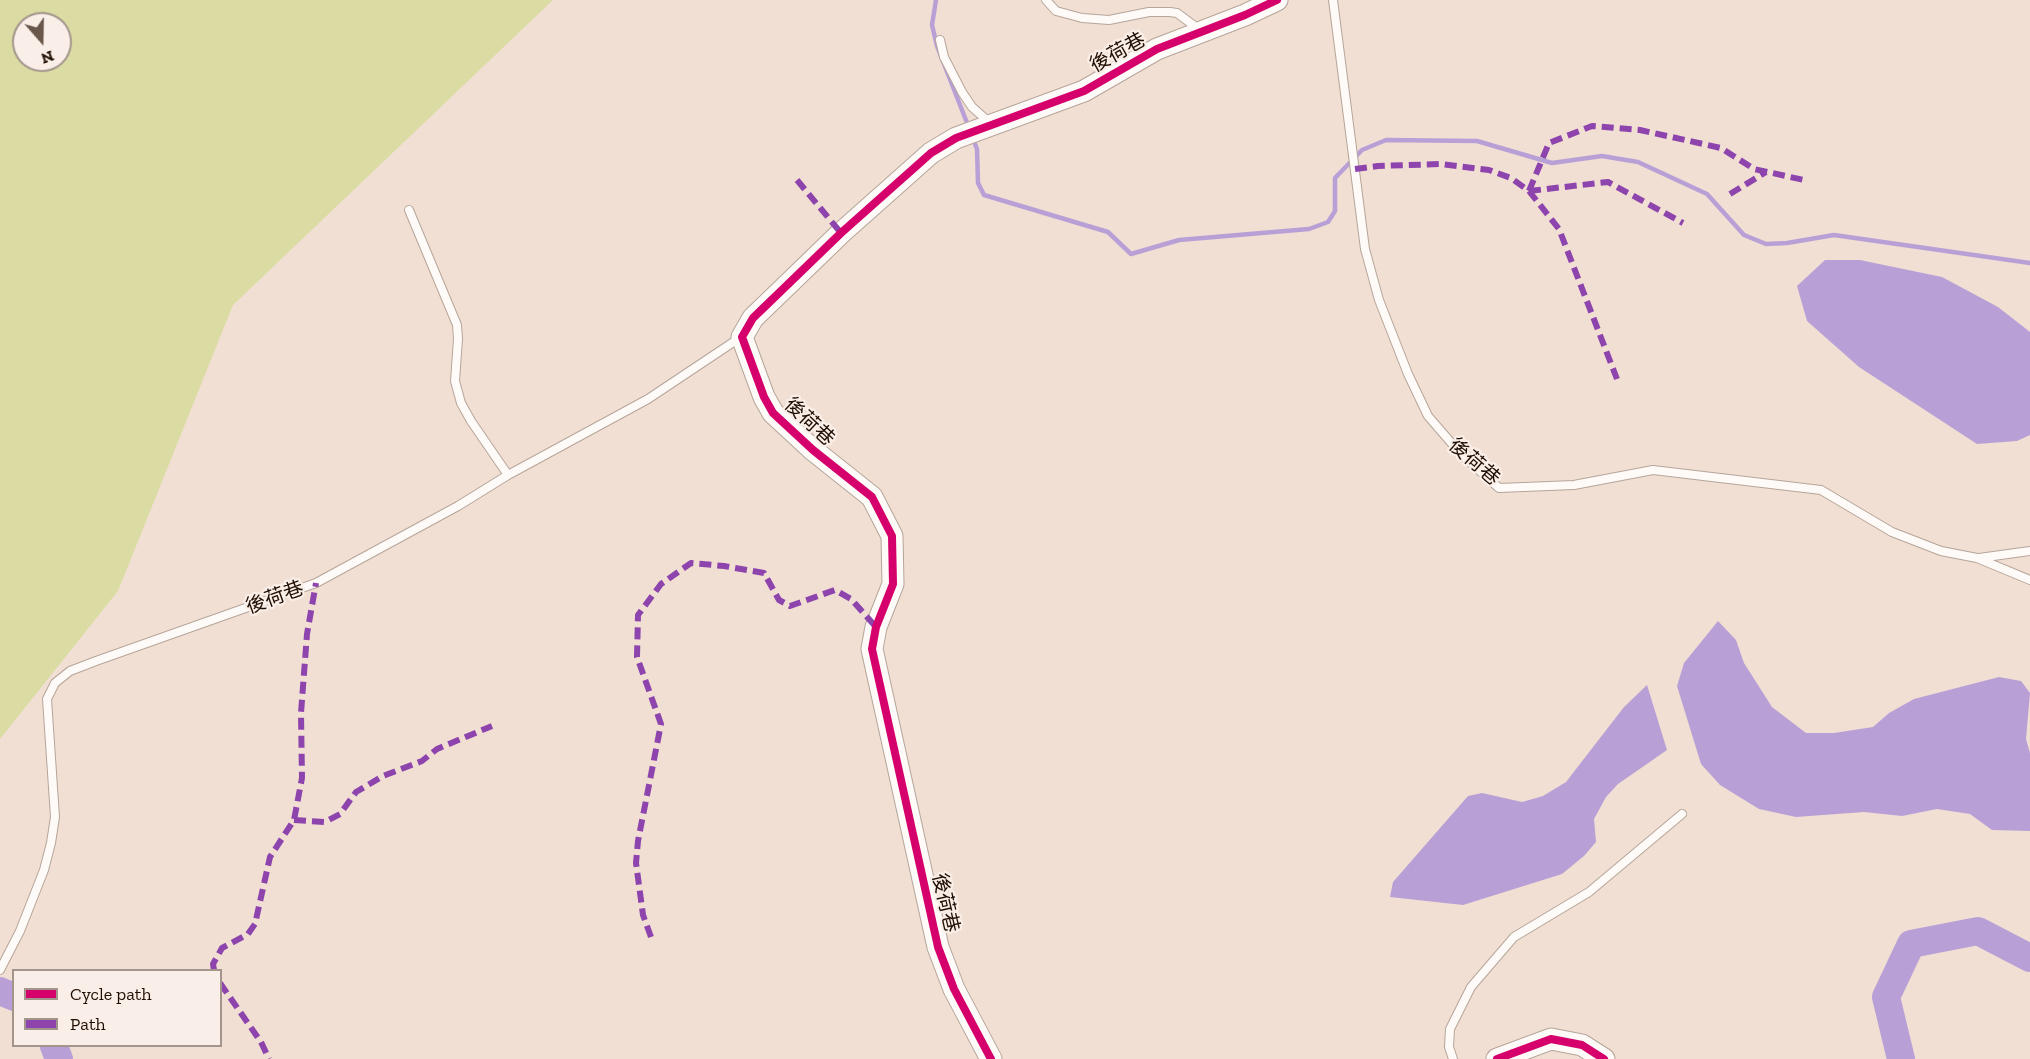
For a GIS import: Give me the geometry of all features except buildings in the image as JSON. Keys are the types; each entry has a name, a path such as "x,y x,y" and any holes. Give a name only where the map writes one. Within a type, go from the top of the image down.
{"street":[{"name":"後荷巷","path":"991,1059 954,989 938,947 872,649 876,627 893,584 892,536 872,497 813,450 773,413 764,397 742,337 753,318 841,233 931,153 956,138 1084,91 1148,54 1277,0"},
{"path":"1497,1059 1551,1039 1582,1045 1604,1059"}],"lane":[{"path":"1046,0 1056,10 1082,18 1109,20 1149,12 1176,13 1201,31"},
{"name":"後荷巷","path":"1334,0 1365,249 1379,300 1408,374 1428,416 1460,453 1499,488 1574,485 1653,470 1821,490 1892,532 1941,551 1977,558 2030,580"},
{"path":"940,40 944,57 962,92 972,107 991,124"},
{"path":"409,210 457,325 455,381 461,403 508,475"},
{"name":"後荷巷","path":"0,970 20,931 44,870 51,843 55,818 47,699 55,683 79,668 316,583 648,399 742,337"},
{"name":"後荷巷","path":"1977,558 2030,551"},
{"path":"1453,1059 1449,1047 1450,1029 1471,987 1514,937 1589,892 1682,814"}],"green space":[{"path":"0,0 553,0 233,305 118,591 0,739"}],"shaded area":[{"path":"1825,260 1860,260 1942,277 1998,307 2030,332 2030,435 2017,441 1977,444 1859,367 1807,321 1797,286"},
{"path":"1718,621 1736,640 1744,663 1772,707 1806,733 1834,733 1873,727 1889,713 1914,699 1999,677 2021,681 2030,693 2026,739 2030,753 2030,831 1992,830 1970,814 1937,809 1902,816 1864,812 1796,817 1759,809 1720,785 1701,764 1677,686 1684,663"},
{"path":"1647,685 1667,750 1618,784 1606,797 1594,819 1596,842 1584,856 1562,874 1463,905 1390,897 1393,882 1468,796 1482,793 1522,802 1543,796 1566,782 1624,707"}],"waterway":[{"path":"936,0 932,25 937,46 969,128"},
{"path":"973,139 977,149 978,183 984,195 1108,232 1131,254 1179,240 1309,229 1328,222 1335,211 1335,178 1362,150 1386,140 1477,141 1552,163 1602,156 1638,162 1707,194 1744,235 1766,244 1834,235 2030,263"},
{"path":"1901,1059 1886,997 1911,944 1978,931 2030,958"},
{"path":"0,991 12,996"},
{"path":"54,1047 59,1059"}],"marked path":[{"path":"1529,191 1549,143 1592,126 1640,130 1721,148 1754,169 1804,180"},
{"path":"1355,169 1441,164 1489,170 1511,178 1529,191 1559,229 1617,379"},
{"path":"1730,194 1766,172"},
{"path":"797,180 841,233"},
{"path":"1529,191 1608,182 1683,223"},
{"path":"651,937 643,915 636,863 638,841 661,724 637,657 638,615 661,584 691,563 764,573 779,600 790,606 835,590 851,599 876,627"},
{"path":"214,969 213,964 222,948 248,934 255,924 270,857 294,820 302,778 301,713 307,634 316,583"},
{"path":"294,820 325,822 340,814 356,792 383,776 422,761 437,749 492,726"},
{"path":"222,986 261,1042 269,1059"}],"cycle path":[{"path":"991,1059 954,989 938,947 872,649 876,627 893,584 892,536 872,497 813,450 773,413 764,397 742,337 753,318 841,233 931,153 956,138 1084,91 1157,49 1277,0"},
{"path":"1497,1059 1551,1039 1582,1045 1604,1059"}]}
